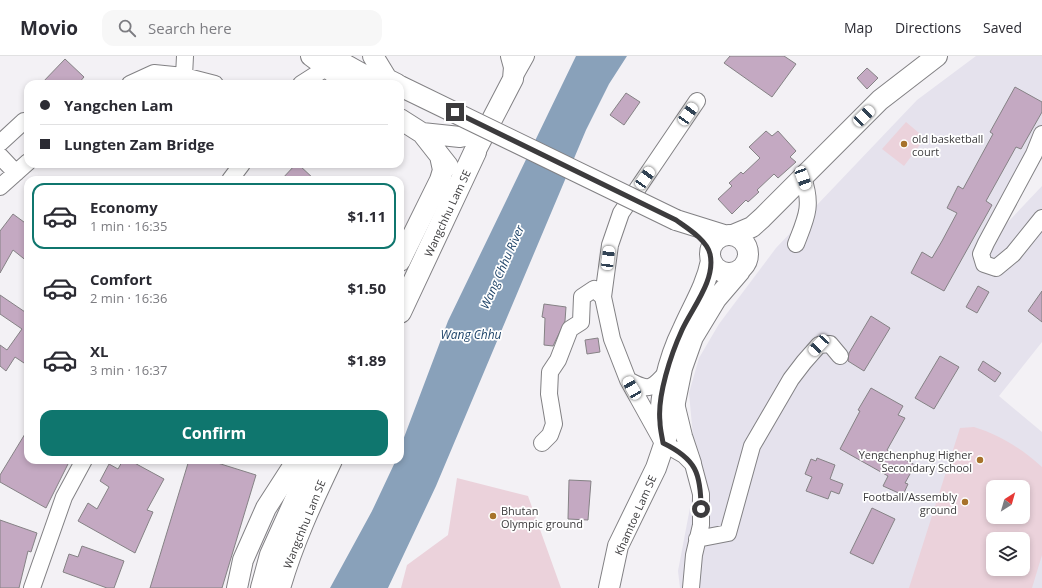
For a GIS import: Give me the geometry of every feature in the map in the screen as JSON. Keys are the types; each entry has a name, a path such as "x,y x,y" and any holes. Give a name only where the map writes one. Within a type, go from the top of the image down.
{"highway":[{"name":"Wangchhu Lam SE","path":"404,274 448,183 475,152"},
{"name":"Wangchhu Lam SE","path":"404,303 475,152"},
{"name":"Wangchhu Lam SE","path":"262,588 271,555 312,464"},
{"name":"Wangchhu Lam SE","path":"279,588 287,560 301,525 329,464"}],"main road":[{"path":"372,56 392,80"},
{"path":"475,152 513,79 514,67 511,56"},
{"name":"Khamtoe Lam SE","path":"728,235 752,227 880,100 937,56"},
{"path":"322,60 366,76 383,80"},
{"path":"322,60 345,80"},
{"path":"404,87 676,220 739,237 747,246 744,264 735,273 723,273 714,266 711,257 696,236 676,220"},
{"path":"404,122 422,133 460,137 486,132"},
{"name":"Wangchhu Lam SE","path":"422,133 449,168 448,183"},
{"path":"404,253 440,180 443,170 440,156"},
{"name":"Khamtoe Lam SE","path":"609,588 618,546 649,484 670,427 682,368 693,337 716,299 744,264 762,233 796,192 803,178"},
{"path":"711,257 714,242 728,235"},
{"name":"Khamtoe Lam SE","path":"663,443 660,422 660,407 668,371 682,331 706,283 711,257"},
{"path":"237,588 243,560 266,508 294,464"}],"street":[{"path":"184,76 185,56"},
{"path":"513,79 526,56"},
{"path":"305,80 322,60"},
{"path":"139,80 154,73 184,76 200,80"},
{"path":"693,464 684,455 663,443 628,380 612,339 603,296 610,245 621,213 697,102"},
{"path":"0,143 24,121"},
{"path":"1042,134 1034,154 981,254 984,264 996,268 1013,254 1042,218"},
{"path":"0,156 16,173"},
{"path":"0,187 24,166"},
{"path":"796,244 806,217 809,201 803,178"},
{"path":"542,443 550,435 554,424 549,394 550,372 558,360 570,329 581,322 582,297 594,289 603,296"},
{"path":"683,588 682,573 684,560 697,539 728,532 752,446 791,379 819,345 830,344 840,356"},
{"path":"628,380 639,386 646,388 652,387 668,371"},
{"path":"676,402 680,424 701,494 701,525 697,539 691,588"},
{"path":"32,588 64,497 82,464"}],"shaded area":[{"path":"976,56 1042,56 1042,127 992,239 1042,186 1042,342 999,396 1042,432 1042,588 680,588 678,571 700,455 693,436 689,393 699,358 719,324 776,248 917,100"},
{"name":"old basketball court","path":"906,122 925,138 904,166 882,149"},
{"name":"Football/Assembly ground","path":"974,427 1002,438 1027,454 1042,467 1042,555 1032,588 909,588 960,428"},
{"name":"Bhutan Olympic ground","path":"457,478 528,496 561,588 401,588 407,565 448,535"}],"water":[{"name":"Wang Chhu","path":"576,56 627,56 609,84 586,130 436,486 388,588 330,588 372,511 394,464 404,464 404,437 448,321"}],"building":[{"path":"730,56 784,56 796,64 772,97 724,63"},
{"path":"65,59 84,77 81,80 45,80"},
{"path":"867,68 878,78 867,89 857,78"},
{"path":"1015,87 1042,102 1042,112 1021,149 1016,147 986,201 992,205 944,291 911,273 922,252 932,258 942,241 957,213 947,208 958,186 963,189 993,134 990,132"},
{"path":"626,93 640,102 624,125 610,115"},
{"path":"766,131 772,136 778,131 796,151 790,157 796,162 778,178 774,174 757,190 759,192 748,202 746,200 732,214 718,199 732,186 729,183 741,172 743,174 760,158 749,147"},
{"path":"292,168 302,168 311,176 285,176"},
{"path":"13,214 24,222 24,259 13,250 0,273 0,231"},
{"path":"978,286 989,292 977,313 966,307"},
{"path":"1042,291 1042,322 1028,311"},
{"path":"0,295 24,311 24,363 15,357 6,371 0,366 0,345 7,350 22,329 0,314"},
{"path":"544,304 566,307 565,321 553,346 544,345 545,318 542,317"},
{"path":"871,316 890,328 864,371 848,361 849,353"},
{"path":"598,338 600,352 587,354 585,340"},
{"path":"940,356 959,367 934,409 915,398"},
{"path":"983,361 1001,373 995,382 978,370"},
{"path":"871,388 903,406 898,415 905,418 887,450 915,465 905,483 908,484 903,495 883,486 888,476 840,449 860,411 858,410"},
{"path":"24,436 24,464 68,464 46,508 0,482 0,475"},
{"path":"817,458 835,465 830,479 843,484 839,494 831,491 828,499 806,491 812,477 805,474 811,459 816,461"},
{"path":"109,464 118,469 121,464 136,464 164,479 147,510 153,512 135,553 78,521 88,503 97,509 109,487 100,481"},
{"path":"188,464 221,464 256,475 222,588 150,588"},
{"path":"569,480 591,481 588,520 568,519"},
{"path":"872,508 895,519 873,564 850,553"},
{"path":"0,520 37,533 31,552 28,551 19,588 0,588"},
{"path":"82,546 124,561 114,588 107,588 63,572 69,554 78,557"}],"place":[{"name":"old basketball court","path":"904,144"},
{"name":"Yengchenphug Higher Secondary School","path":"980,460"},
{"name":"Football/Assembly ground","path":"965,502"},
{"name":"Bhutan Olympic ground","path":"493,516"}],"route":[{"path":"455,112 676,220 700,239 710,253 711,261 709,274 675,349 665,382 660,407 660,422 663,443 684,455 693,464 701,494 701,509"}],"water label":[{"name":"Wang Chhu River","path":"502,267"}]}
